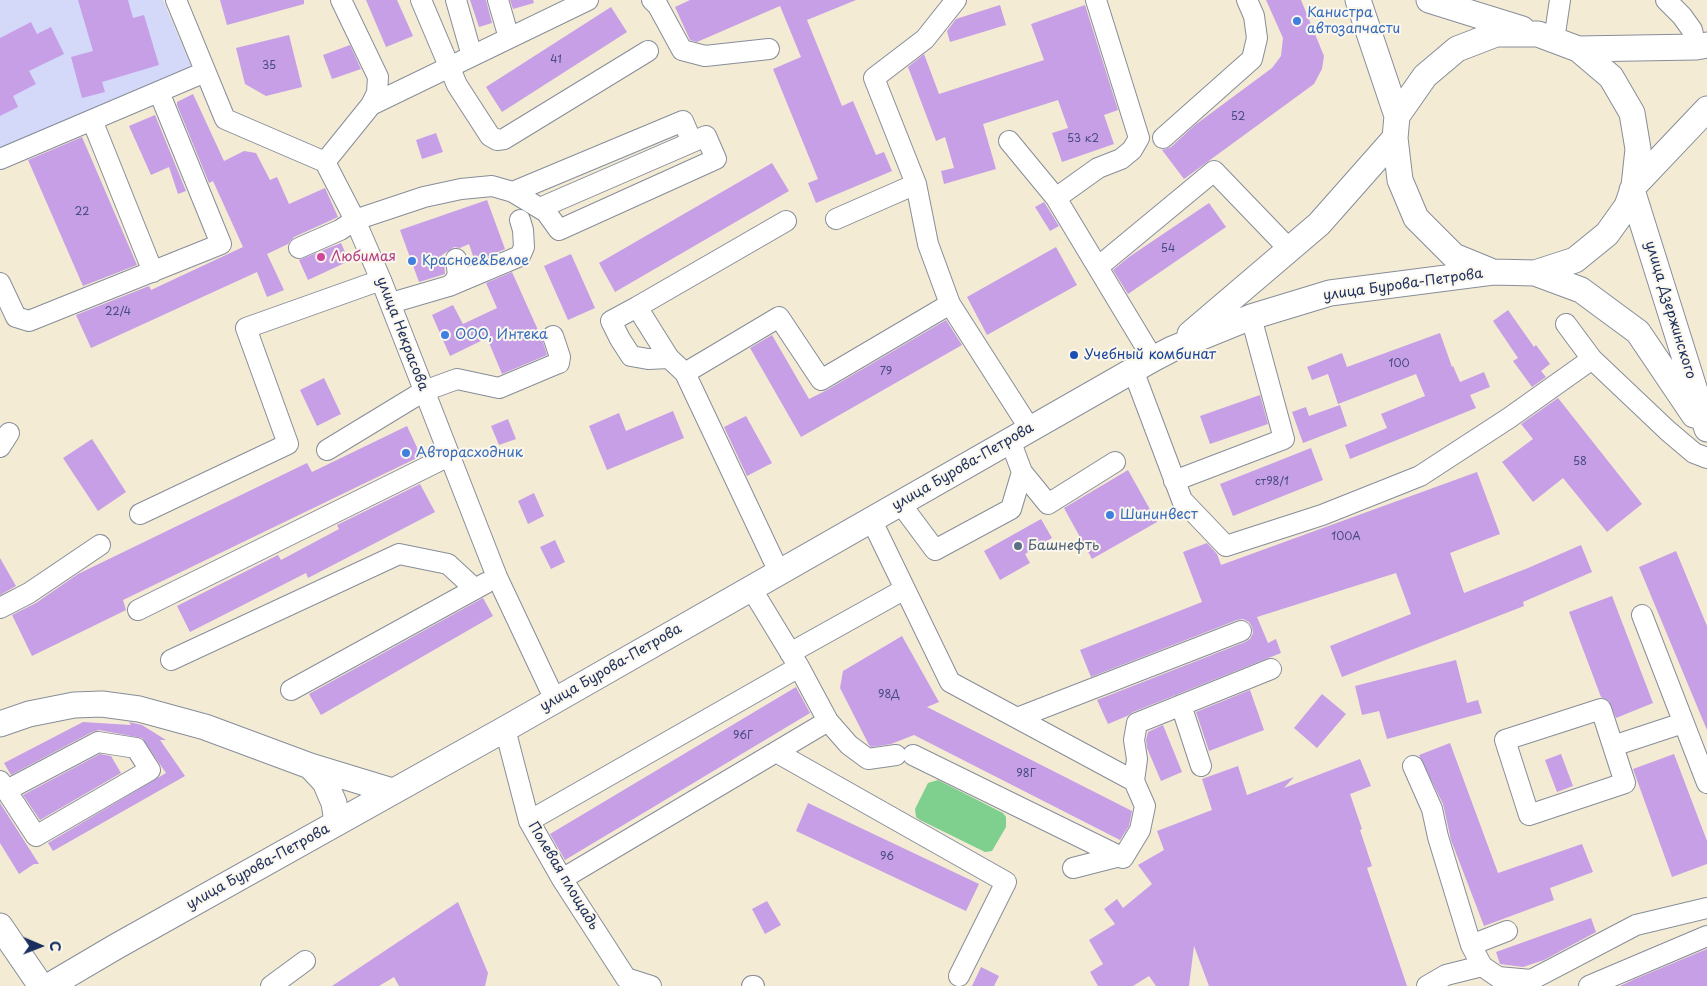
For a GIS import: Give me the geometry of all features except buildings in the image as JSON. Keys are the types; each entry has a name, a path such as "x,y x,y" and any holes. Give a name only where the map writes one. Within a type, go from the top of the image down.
{"main road":[{"path":"1358,0 1396,127 1400,180 1416,218 1454,256 1493,272 1535,273 1575,260 1608,234 1627,206 1633,188 1638,150 1632,113 1611,77 1578,48"},
{"path":"1429,0 1578,48 1702,46"},
{"name":"улица Бурова-Петрова","path":"1153,359 1290,250 1319,224 1396,127 1425,76 1457,49 1496,34 1546,37"},
{"path":"1633,188 1707,109"},
{"name":"улица Дзержинского","path":"1633,188 1707,431"},
{"name":"улица Бурова-Петрова","path":"49,986 505,729 1153,359 1251,317 1330,293 1493,272"},
{"name":"улица Дзержинского","path":"1535,273 1581,290 1638,332 1707,431"},
{"path":"0,724 29,714 74,705 102,704 139,709 205,727 310,766 392,791"},
{"path":"310,766 325,782 334,803 338,822"},
{"path":"0,926 41,986"}],"street":[{"path":"176,0 224,119 325,162 372,105 377,93 378,77 341,0"},
{"path":"421,0 457,85 490,136 497,140 504,139 648,51"},
{"path":"456,0 472,56"},
{"path":"498,0 509,38"},
{"path":"372,105 588,0"},
{"path":"900,503 935,550 1011,509 1022,472 1020,435 950,304 928,244 916,184 874,78 925,39 956,0"},
{"path":"1056,198 1098,168 1121,160 1132,150 1139,138 1096,0"},
{"path":"1163,138 1252,59 1257,38 1254,16 1246,0"},
{"path":"1546,37 1560,0"},
{"path":"1666,0 1682,16 1702,46"},
{"path":"660,2 682,50 705,56 769,49"},
{"path":"0,159 205,72"},
{"path":"0,283 16,317 29,321 221,244 159,92"},
{"path":"92,120 153,272"},
{"path":"513,192 683,121 692,142"},
{"path":"299,248 340,230 355,220 424,197 461,189 492,186 513,192 540,208 546,212 559,230 716,160 706,136 540,208"},
{"path":"1009,141 1056,198 1153,359 1174,481 1182,500 1226,546 1322,515 1420,476 1509,418 1592,360"},
{"name":"улица Некрасова","path":"325,162 355,220 381,280 497,577 555,700"},
{"path":"1098,267 1214,171 1290,250"},
{"path":"836,219 916,184"},
{"path":"391,304 450,286 520,256 524,247 523,230 520,220"},
{"path":"669,358 648,359 630,356 611,320 786,221"},
{"path":"450,286 458,275 456,259"},
{"path":"140,514 288,444 246,328 381,280"},
{"path":"685,373 779,317 821,380 950,304"},
{"path":"637,307 669,358 685,373 779,572"},
{"path":"1174,481 1284,439 1251,317"},
{"path":"1566,324 1592,360 1694,454 1707,458"},
{"path":"327,450 424,390 457,378 498,388 507,386 559,363 560,357 553,336"},
{"path":"138,610 449,456"},
{"path":"1022,472 1048,504 1115,462"},
{"path":"871,519 950,682 1134,781"},
{"path":"0,608 28,593 100,545"},
{"path":"172,660 399,554 448,564 475,589"},
{"path":"290,690 497,577"},
{"path":"751,588 795,660 828,721 849,745 868,759 905,755 1120,856"},
{"path":"528,821 795,660 905,589"},
{"path":"1642,615 1707,783"},
{"path":"1017,718 1241,631"},
{"path":"1074,868 1120,856 1123,858 1140,830 1144,806 1134,781 1137,759 1134,740 1137,723 1271,669"},
{"path":"1180,705 1201,766"},
{"path":"1601,709 1613,746 1625,783 1529,815 1504,740 1601,709"},
{"path":"562,879 828,721"},
{"path":"1613,746 1684,723"},
{"name":"Полевая площадь","path":"505,729 528,821 624,982"},
{"path":"98,742 136,748 150,770 36,836 3,785 98,742"},
{"path":"776,752 1006,882 959,976"},
{"path":"1412,766 1432,809 1438,837 1471,945 1482,966 1498,977 1531,980 1636,925 1707,908"},
{"path":"1471,945 1507,931"},
{"path":"1589,986 1707,936"},
{"path":"271,986 305,961"},
{"path":"1427,986 1446,975 1482,966"},
{"path":"624,982 651,986"}],"shaded area":[{"path":"0,0 163,0 197,80 0,153"}],"green space":[{"path":"938,780 1003,813 1006,817 1006,827 992,851 985,852 916,817 915,809 928,783"}],"place":[{"name":"Канистра автозапчасти","path":"1297,21"},
{"name":"Любимая","path":"321,257"},
{"name":"Красное&Белое","path":"412,261"},
{"name":"ООО, Интека","path":"445,335"},
{"name":"Учебный комбинат","path":"1074,355"},
{"name":"Авторасходник","path":"406,453"},
{"name":"Шининвест","path":"1110,515"},
{"name":"Башнефть","path":"1018,546"}]}
